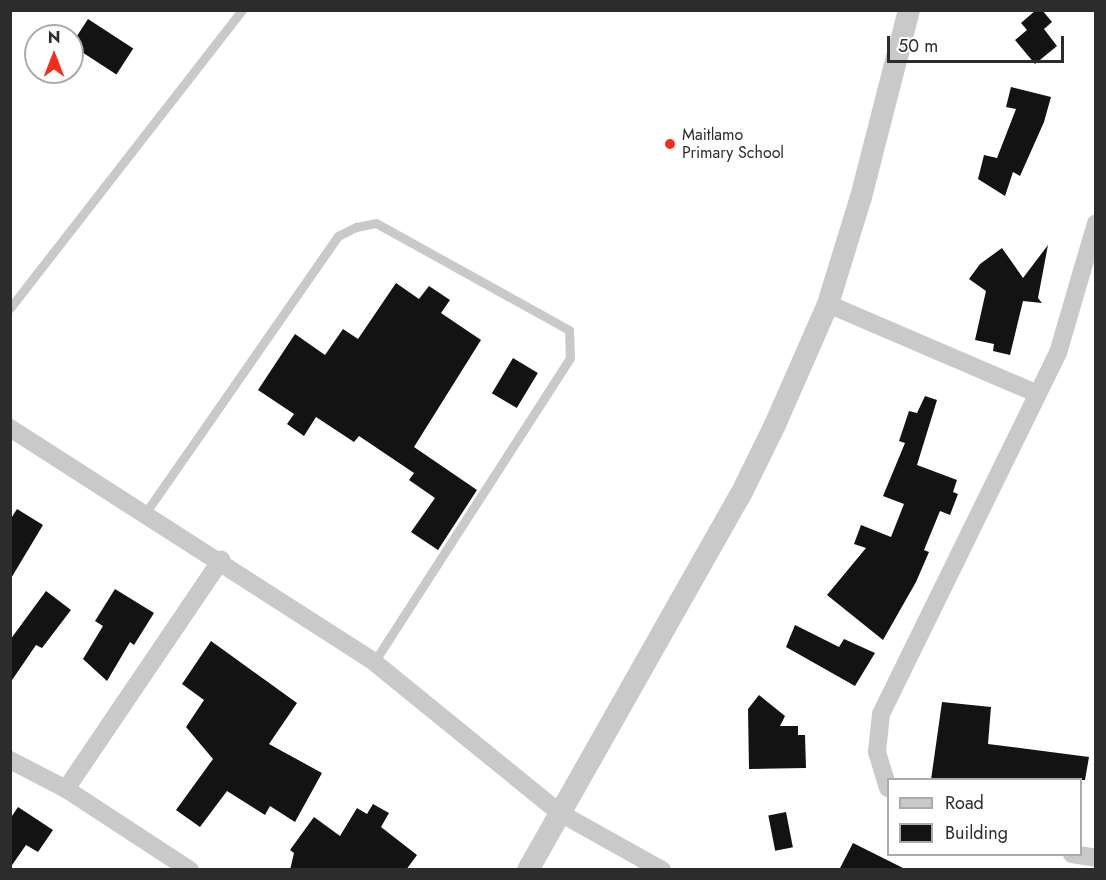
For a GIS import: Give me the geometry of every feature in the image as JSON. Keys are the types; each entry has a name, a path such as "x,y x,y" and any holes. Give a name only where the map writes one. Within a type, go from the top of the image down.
{"street":[{"path":"528,870 740,496 828,304 861,197 909,10"},
{"path":"887,785 877,752 881,714 1058,353 1095,223"},
{"path":"828,304 1038,394"},
{"path":"10,428 144,515 221,560 374,662 560,813 662,870"},
{"path":"66,789 221,560"},
{"path":"10,760 66,789 190,870"},
{"path":"1080,856 1095,858"}],"lane":[{"path":"10,308 242,10"},
{"path":"144,515 338,236 356,226 376,223 569,330 570,358 374,662"}],"building":[{"path":"1036,10 1042,10 1052,22 1044,29 1057,46 1035,64 1015,40 1027,30 1021,23"},
{"path":"88,19 133,48 116,74 84,53 84,25"},
{"path":"1011,87 1051,97 1044,122 1020,176 1013,172 1005,196 978,179 984,155 997,158 1016,109 1006,107"},
{"path":"1048,245 1038,298 1042,303 1023,301 1010,355 993,351 994,344 975,340 986,291 969,279 980,264 1002,248 1023,278"},
{"path":"396,283 419,299 429,286 450,300 441,313 481,340 414,447 477,490 438,550 411,532 435,498 409,480 414,473 359,436 354,442 316,417 304,436 287,424 294,414 258,390 295,334 325,355 343,329 358,339"},
{"path":"513,358 538,373 517,408 492,393"},
{"path":"925,396 937,400 917,465 957,480 953,492 958,494 950,515 940,511 924,550 929,552 916,582 883,640 827,595 866,548 854,544 861,525 891,537 904,504 883,496 905,443 899,441 909,411 917,413"},
{"path":"17,509 43,525 10,580 10,520"},
{"path":"115,589 154,613 134,645 130,642 107,681 83,659 103,626 95,621"},
{"path":"46,591 71,610 42,648 36,645 10,683 10,640"},
{"path":"795,625 839,647 844,639 875,653 855,686 786,647"},
{"path":"211,641 297,703 269,744 322,773 295,822 270,806 265,815 227,791 200,827 176,810 213,759 186,727 204,700 182,684"},
{"path":"759,695 785,716 780,726 798,726 798,735 805,735 806,768 749,769 748,709"},
{"path":"942,702 991,707 988,744 1089,757 1085,780 1082,778 931,778"},
{"path":"373,804 389,813 381,827 417,855 406,870 290,870 294,853 290,850 314,817 340,836 357,808 367,814"},
{"path":"18,807 53,830 38,852 26,845 10,868 10,819"},
{"path":"786,812 793,847 775,851 768,815"},
{"path":"853,843 907,870 839,870"}],"place":[{"name":"Maitlamo Primary School","path":"670,144"}]}
